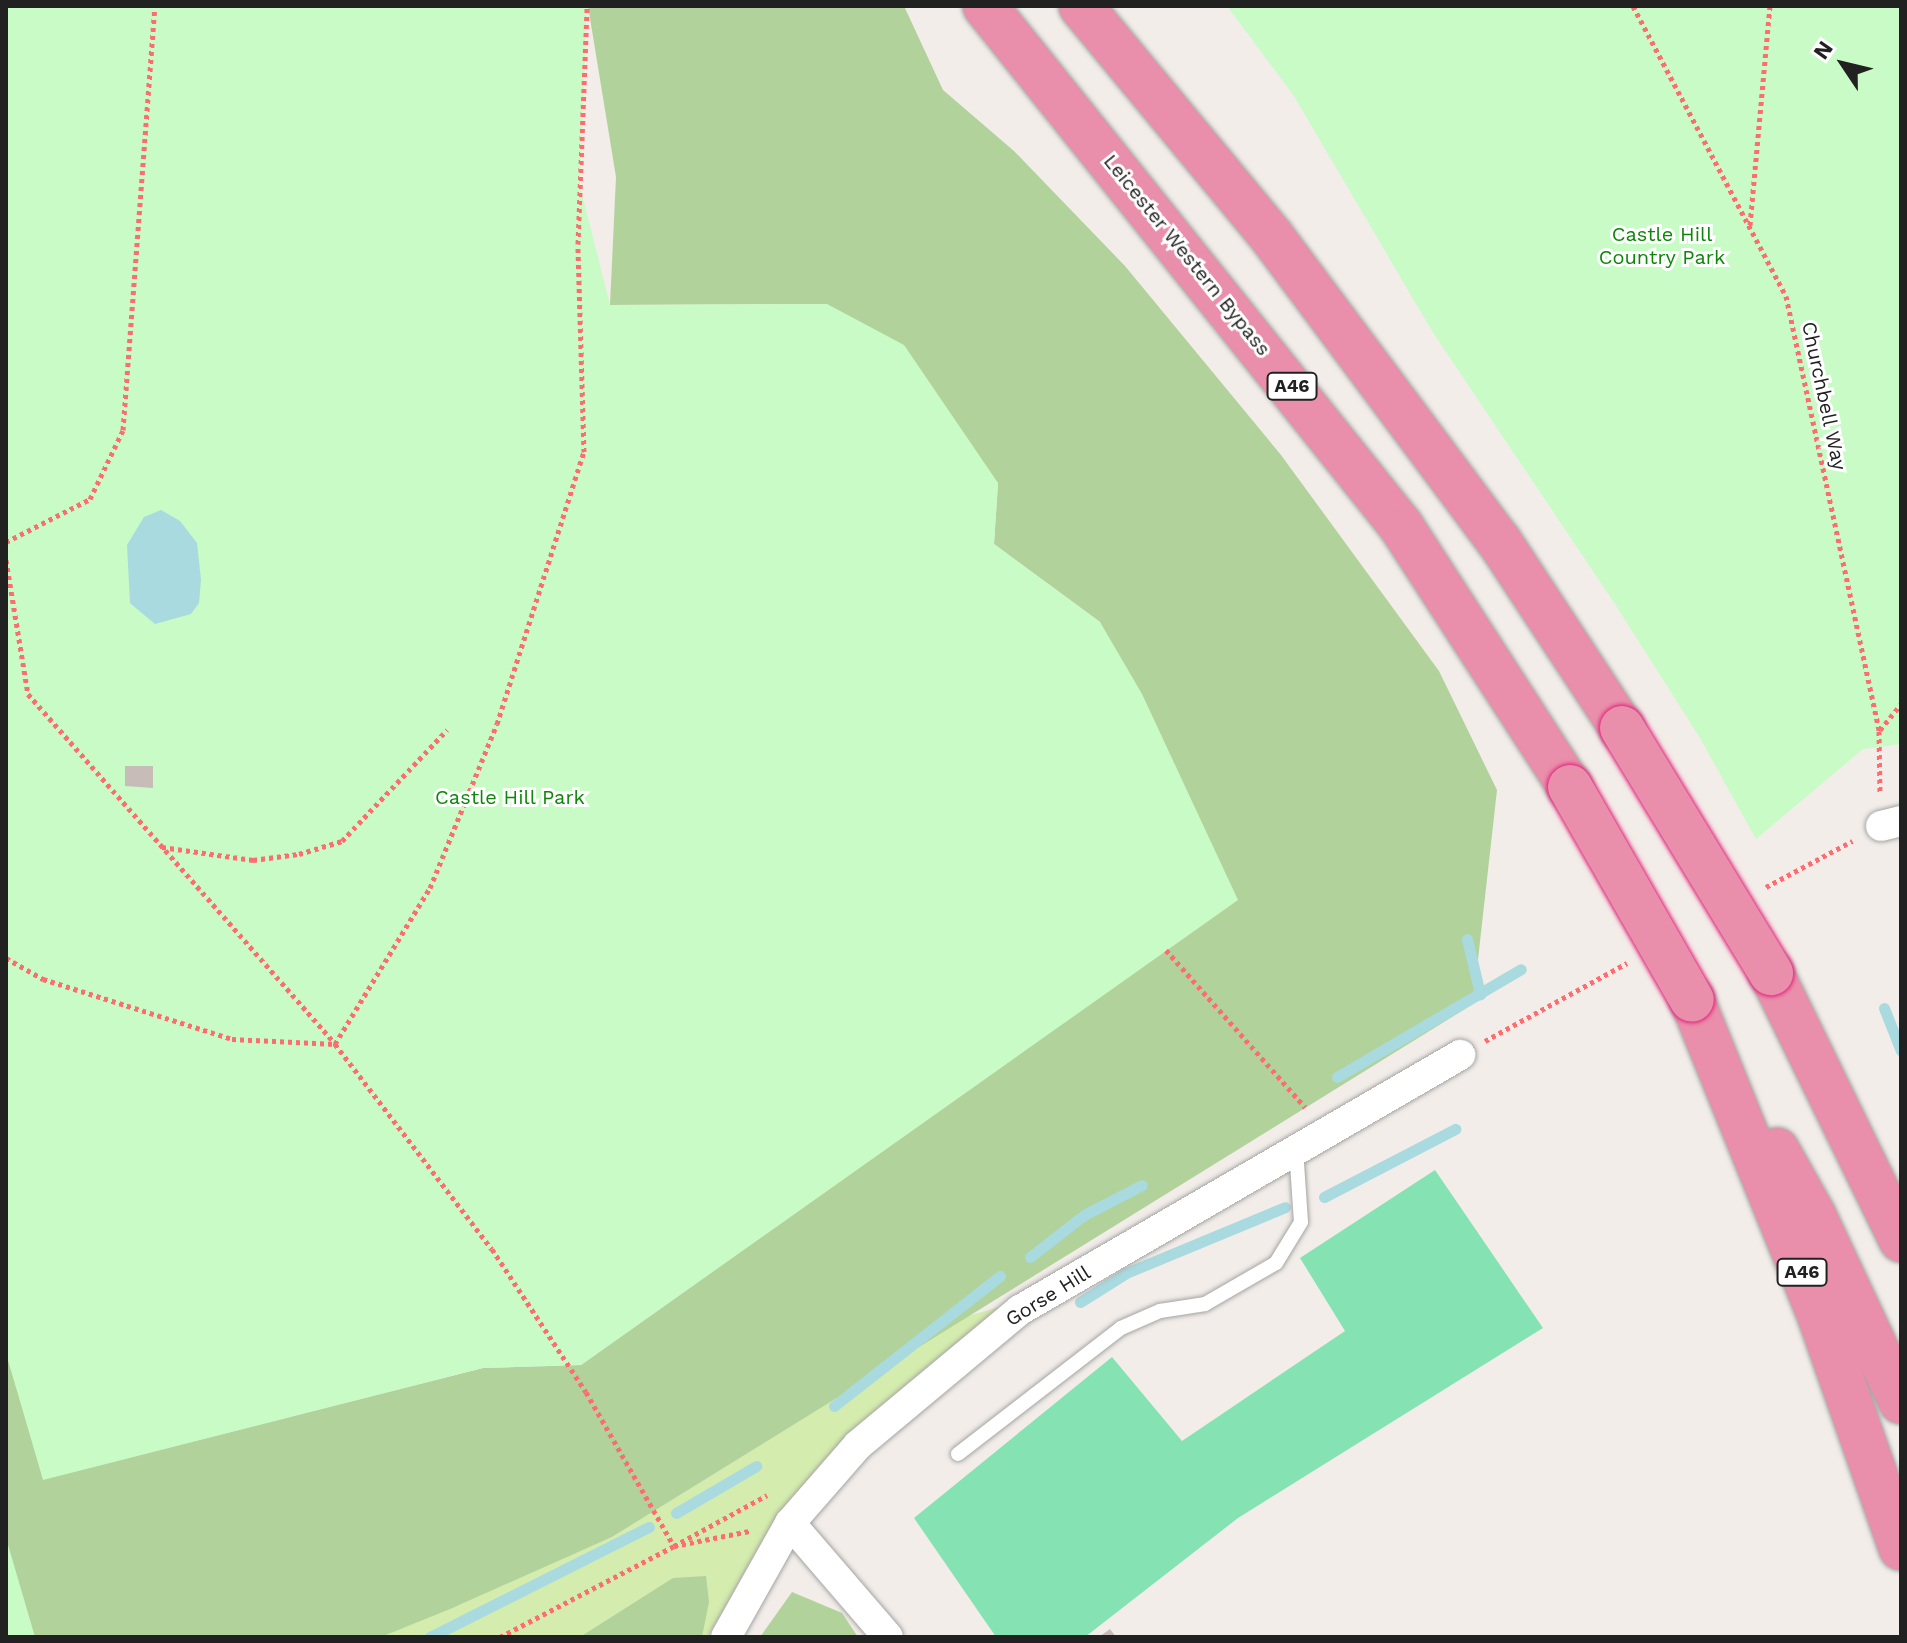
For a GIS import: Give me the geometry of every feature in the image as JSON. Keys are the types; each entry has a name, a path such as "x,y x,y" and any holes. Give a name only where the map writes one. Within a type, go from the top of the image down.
{"highway":[{"name":"Leicester Western Bypass","path":"985,6 1401,526 1570,787 1692,1000"},
{"path":"1081,6 1272,237 1499,541 1622,728 1771,973 1901,1240"},
{"name":"A46","path":"1692,1000 1814,1216 1901,1402"},
{"name":"A46","path":"1692,1000 1820,1317 1901,1548"}],"street":[{"name":"Gorse Hill","path":"726,1637 790,1523 858,1445 1020,1310 1460,1055"},
{"path":"790,1523 888,1637"}],"lane":[{"path":"958,1454 1121,1328 1160,1311 1205,1304 1276,1263 1301,1222 1296,1149"}],"path":[{"path":"6,542 90,499 123,430 155,6"},
{"path":"335,1044 430,888 497,724 584,452 578,244 587,6"},
{"name":"Churchbell Way","path":"1633,6 1786,296 1879,731 1891,823"},
{"path":"1750,226 1770,6"},
{"path":"6,560 28,694 335,1044 492,1249 586,1392 674,1546"},
{"path":"1879,731 1901,704"},
{"path":"161,846 253,860 299,854 342,841 447,730"},
{"path":"1166,950 1327,1132"},
{"path":"6,958 43,979 232,1039 335,1044"},
{"path":"500,1637 779,1489"},
{"path":"674,1546 790,1523"}],"green space":[{"name":"Castle Hill Park","path":"6,6 587,6 580,186 610,305 827,304 904,345 998,483 994,544 1100,622 1142,694 1238,900 581,1365 483,1368 43,1480 6,1353"},
{"path":"588,6 904,6 943,90 1014,151 1125,266 1281,455 1439,671 1497,790 1473,1004 612,1537 450,1609 381,1637 34,1637 6,1540 6,1353 44,1479 483,1368 581,1365 1237,900 1100,622 994,544 998,483 827,304 610,305 616,177"},
{"name":"Castle Hill Country Park","path":"1227,6 1901,6 1901,744 1863,749 1756,839 1700,738 1615,604 1432,331 1294,96"},
{"path":"1435,1170 1543,1328 1238,1518 1085,1637 996,1637 914,1518 1112,1357 1182,1441 1345,1331 1300,1258"},
{"path":"1013,1303 759,1555 707,1637 381,1637 612,1537 968,1316"},
{"path":"6,1538 35,1637 6,1637"},
{"path":"706,1576 709,1602 702,1637 580,1637 673,1578"},
{"path":"792,1592 842,1613 858,1637 760,1637"}],"water":[{"path":"161,510 180,521 197,543 201,580 199,603 191,614 155,624 130,603 127,545 144,517"}],"building":[{"path":"125,766 153,766 153,788 125,786"},
{"path":"1110,1629 1116,1637 1099,1637"}],"waterway":[{"path":"1467,939 1480,994"},
{"path":"1337,1077 1521,969"},
{"path":"1884,1008 1901,1051"},
{"path":"1324,1197 1455,1129"},
{"path":"1030,1257 1084,1215 1142,1185"},
{"path":"1080,1302 1126,1273 1285,1207"},
{"path":"834,1406 1000,1276"},
{"path":"676,1513 756,1466"},
{"path":"430,1637 649,1527"}]}
